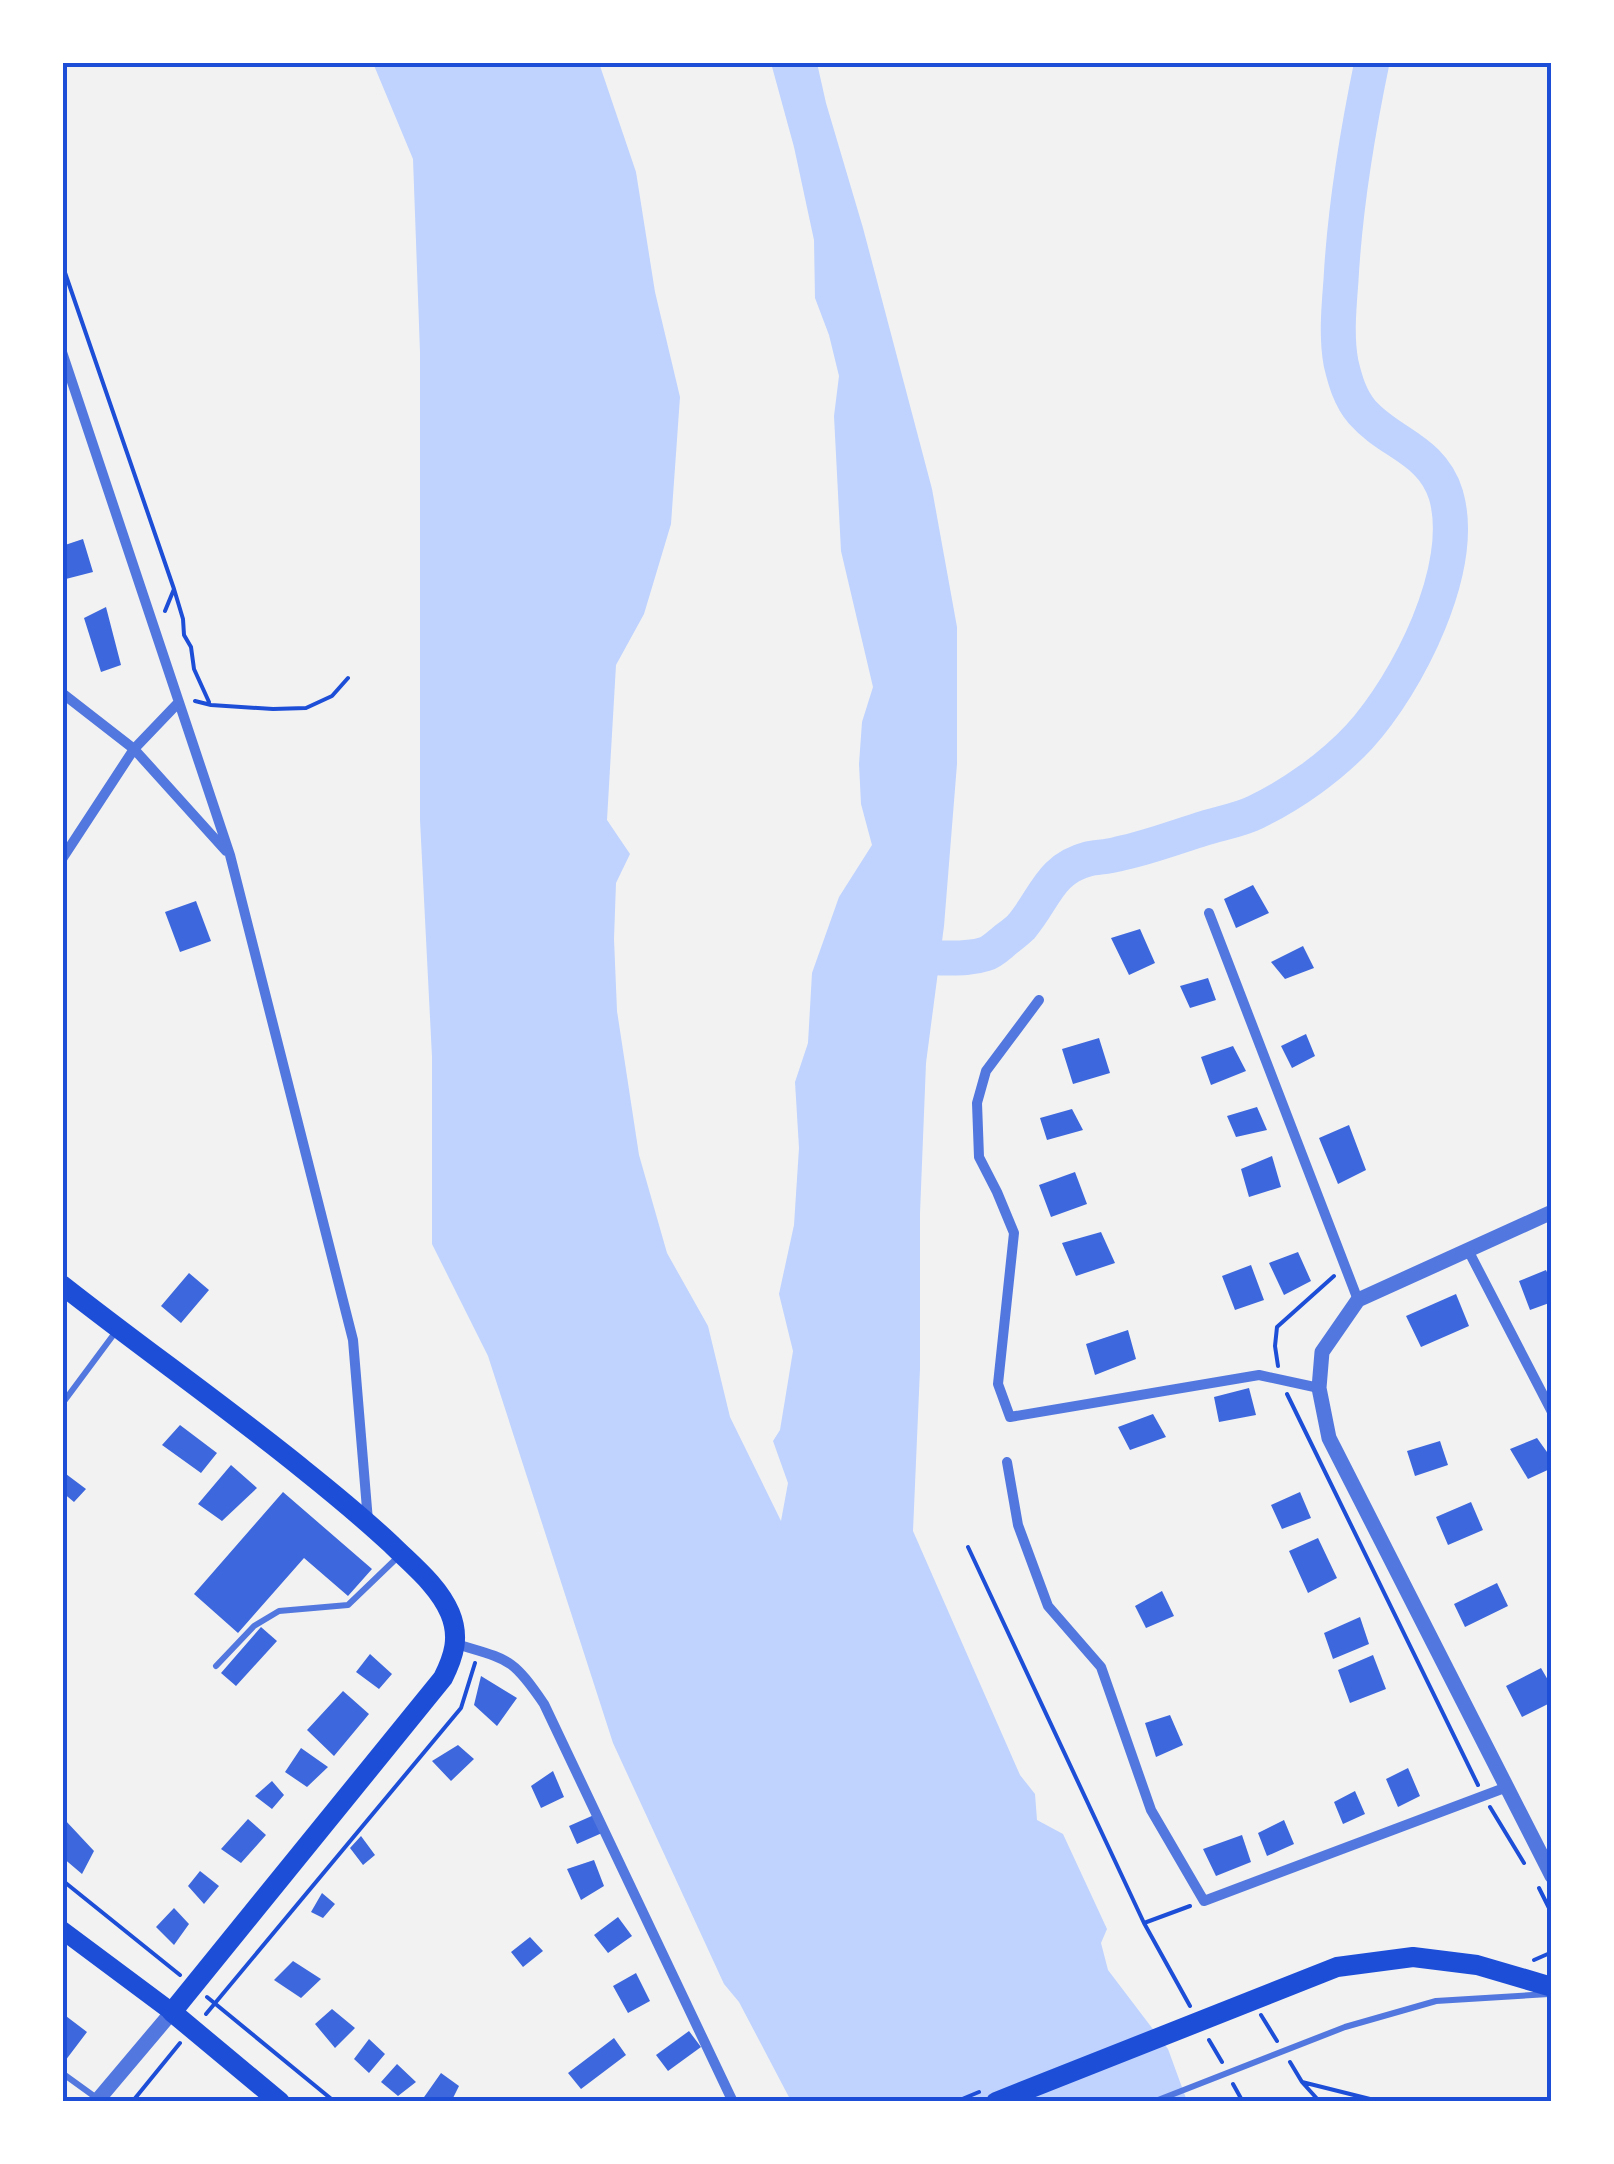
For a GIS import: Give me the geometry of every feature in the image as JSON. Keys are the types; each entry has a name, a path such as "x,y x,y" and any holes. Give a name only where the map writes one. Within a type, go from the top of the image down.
{"main road":[{"path":"62,1285 251,1427 368,1522 424,1576 448,1609 454,1625 456,1644 443,1678 172,2012"},
{"path":"62,1930 172,2012 280,2102"},
{"path":"996,2102 1257,2006 1337,1967 1413,1957 1477,1965 1552,1990"}],"street":[{"path":"62,352 230,855 353,1340 368,1522"},
{"path":"62,693 134,749 230,855"},
{"path":"62,859 134,749 178,702"},
{"path":"1209,912 1358,1300"},
{"path":"1040,1000 986,1070 977,1103 979,1157 1014,1233 998,1384 1010,1418 1259,1374 1318,1388"},
{"path":"1550,1870 1328,1438 1318,1388 1322,1352 1358,1300 1552,1212"},
{"path":"1468,1250 1552,1412"},
{"path":"1008,1462 1018,1525 1048,1606 1101,1666 1151,1810 1210,1899 1506,1788"},
{"path":"456,1644 501,1656 522,1671 544,1704 732,2102"},
{"path":"97,2100 172,2012"}],"lane":[{"path":"62,1404 118,1329"},
{"path":"216,1666 254,1626 279,1610 348,1604 401,1554"},
{"path":"1153,2102 1345,2027 1436,2000 1552,1990"},
{"path":"62,2073 97,2100"}],"path":[{"path":"62,264 174,589 184,634 192,647 194,668 210,705"},
{"path":"156,634 174,589"},
{"path":"178,702 306,708 332,696 348,678"},
{"path":"968,1547 1144,1923 1189,2004"},
{"path":"132,2102 461,1708 479,1651"},
{"path":"1542,1893 1552,1914"},
{"path":"1144,1923 1210,1899"},
{"path":"1257,2006 1277,2040"},
{"path":"1207,2036 1225,2069"},
{"path":"1285,2054 1320,2102"},
{"path":"1302,2082 1382,2102"},
{"path":"1234,2085 1243,2102"}],"water":[{"path":"373,63 599,63 636,172 655,292 680,397 671,524 644,614 616,665 607,820 630,854 616,883 617,1011 639,1155 667,1253 708,1326 730,1417 781,1521 788,1483 773,1441 780,1430 793,1351 779,1294 794,1225 799,1148 795,1082 808,1043 812,973 839,897 872,845 861,804 859,764 862,722 873,687 841,551 834,416 839,376 815,298 814,240 771,63 817,63 932,489 957,627 957,764 944,926 926,1063 913,1531 1020,1775 1035,1794 1037,1820 1063,1834 1107,1929 1101,1943 1108,1970 1168,2049 1187,2101 791,2101 739,2002 724,1984 613,1743 488,1356 432,1244 432,1057 420,820 420,352 413,159"}],"building":[{"path":"83,539 93,572 62,580 62,546"},
{"path":"106,607 121,665 101,672 84,618"},
{"path":"1253,885 1269,913 1236,928 1224,899"},
{"path":"196,901 211,941 180,952 165,912"},
{"path":"1140,929 1155,963 1129,975 1111,938"},
{"path":"1303,946 1314,968 1285,979 1271,962"},
{"path":"1208,978 1216,1000 1190,1008 1180,986"},
{"path":"1306,1034 1315,1056 1292,1068 1281,1046"},
{"path":"1099,1038 1110,1073 1073,1084 1062,1049"},
{"path":"1233,1046 1246,1071 1211,1085 1201,1057"},
{"path":"1257,1107 1267,1130 1236,1137 1227,1116"},
{"path":"1072,1109 1083,1130 1047,1140 1040,1118"},
{"path":"1349,1125 1366,1170 1338,1184 1319,1138"},
{"path":"1272,1156 1281,1187 1249,1197 1241,1169"},
{"path":"1075,1172 1087,1204 1051,1217 1039,1185"},
{"path":"1101,1232 1115,1263 1076,1276 1062,1243"},
{"path":"1298,1252 1311,1281 1284,1295 1269,1263"},
{"path":"1251,1265 1264,1300 1235,1310 1222,1276"},
{"path":"1546,1270 1552,1283 1552,1302 1530,1310 1519,1281"},
{"path":"189,1273 209,1290 181,1323 161,1306"},
{"path":"1456,1294 1469,1326 1421,1347 1406,1316"},
{"path":"1128,1330 1136,1359 1095,1375 1086,1344"},
{"path":"1249,1388 1256,1415 1219,1422 1214,1397"},
{"path":"1153,1414 1166,1437 1130,1450 1118,1427"},
{"path":"180,1425 217,1453 201,1473 162,1445"},
{"path":"1537,1438 1552,1459 1552,1468 1528,1479 1510,1449"},
{"path":"1440,1441 1448,1465 1415,1476 1407,1451"},
{"path":"231,1465 257,1488 222,1521 198,1504"},
{"path":"62,1471 86,1489 74,1502 62,1492"},
{"path":"283,1492 372,1569 348,1596 304,1558 238,1633 194,1594"},
{"path":"1300,1492 1311,1518 1282,1529 1271,1505"},
{"path":"1471,1502 1483,1530 1448,1545 1436,1517"},
{"path":"1318,1538 1337,1578 1308,1593 1289,1551"},
{"path":"1497,1583 1508,1606 1465,1627 1454,1604"},
{"path":"1162,1591 1174,1616 1146,1628 1135,1606"},
{"path":"1360,1617 1369,1644 1333,1659 1324,1633"},
{"path":"261,1627 277,1641 236,1686 221,1673"},
{"path":"370,1654 392,1674 379,1689 356,1672"},
{"path":"1373,1655 1386,1689 1350,1703 1338,1670"},
{"path":"1541,1668 1552,1687 1552,1702 1522,1717 1506,1686"},
{"path":"481,1676 517,1698 497,1726 474,1705"},
{"path":"343,1691 369,1714 334,1756 307,1730"},
{"path":"1170,1715 1183,1745 1156,1757 1145,1723"},
{"path":"458,1745 474,1759 451,1781 432,1761"},
{"path":"301,1748 328,1767 307,1787 285,1772"},
{"path":"1408,1768 1420,1796 1398,1807 1386,1779"},
{"path":"553,1771 564,1797 541,1808 531,1786"},
{"path":"272,1781 284,1795 272,1809 255,1796"},
{"path":"1355,1791 1365,1814 1343,1824 1334,1802"},
{"path":"594,1815 602,1833 577,1844 569,1826"},
{"path":"248,1819 266,1835 241,1863 221,1849"},
{"path":"65,1820 94,1851 82,1874 62,1857"},
{"path":"1284,1820 1294,1844 1267,1856 1258,1833"},
{"path":"1242,1835 1251,1862 1216,1876 1203,1849"},
{"path":"361,1836 375,1855 363,1865 350,1848"},
{"path":"594,1860 604,1886 581,1900 567,1869"},
{"path":"200,1871 219,1886 204,1904 188,1886"},
{"path":"322,1893 335,1904 323,1918 311,1912"},
{"path":"174,1908 189,1924 174,1945 156,1927"},
{"path":"618,1917 632,1936 608,1953 594,1935"},
{"path":"530,1937 543,1951 523,1967 511,1952"},
{"path":"293,1961 321,1979 301,1998 274,1980"},
{"path":"636,1973 650,2001 628,2013 613,1986"},
{"path":"332,2009 355,2028 335,2048 315,2024"},
{"path":"62,2013 87,2032 62,2065"},
{"path":"689,2031 701,2047 668,2071 656,2055"},
{"path":"614,2038 626,2055 581,2089 568,2073"},
{"path":"369,2039 385,2054 369,2073 354,2059"},
{"path":"397,2064 416,2082 398,2096 381,2082"},
{"path":"441,2073 459,2086 451,2102 424,2102 422,2100"}],"waterway":[{"path":"940,958 974,957 993,950 1021,927 1049,886 1075,864 1244,817 1297,788 1359,737 1414,656 1441,589 1448,556 1450,524 1446,495 1431,467 1358,407 1344,376 1339,342 1349,198 1372,62"}]}
